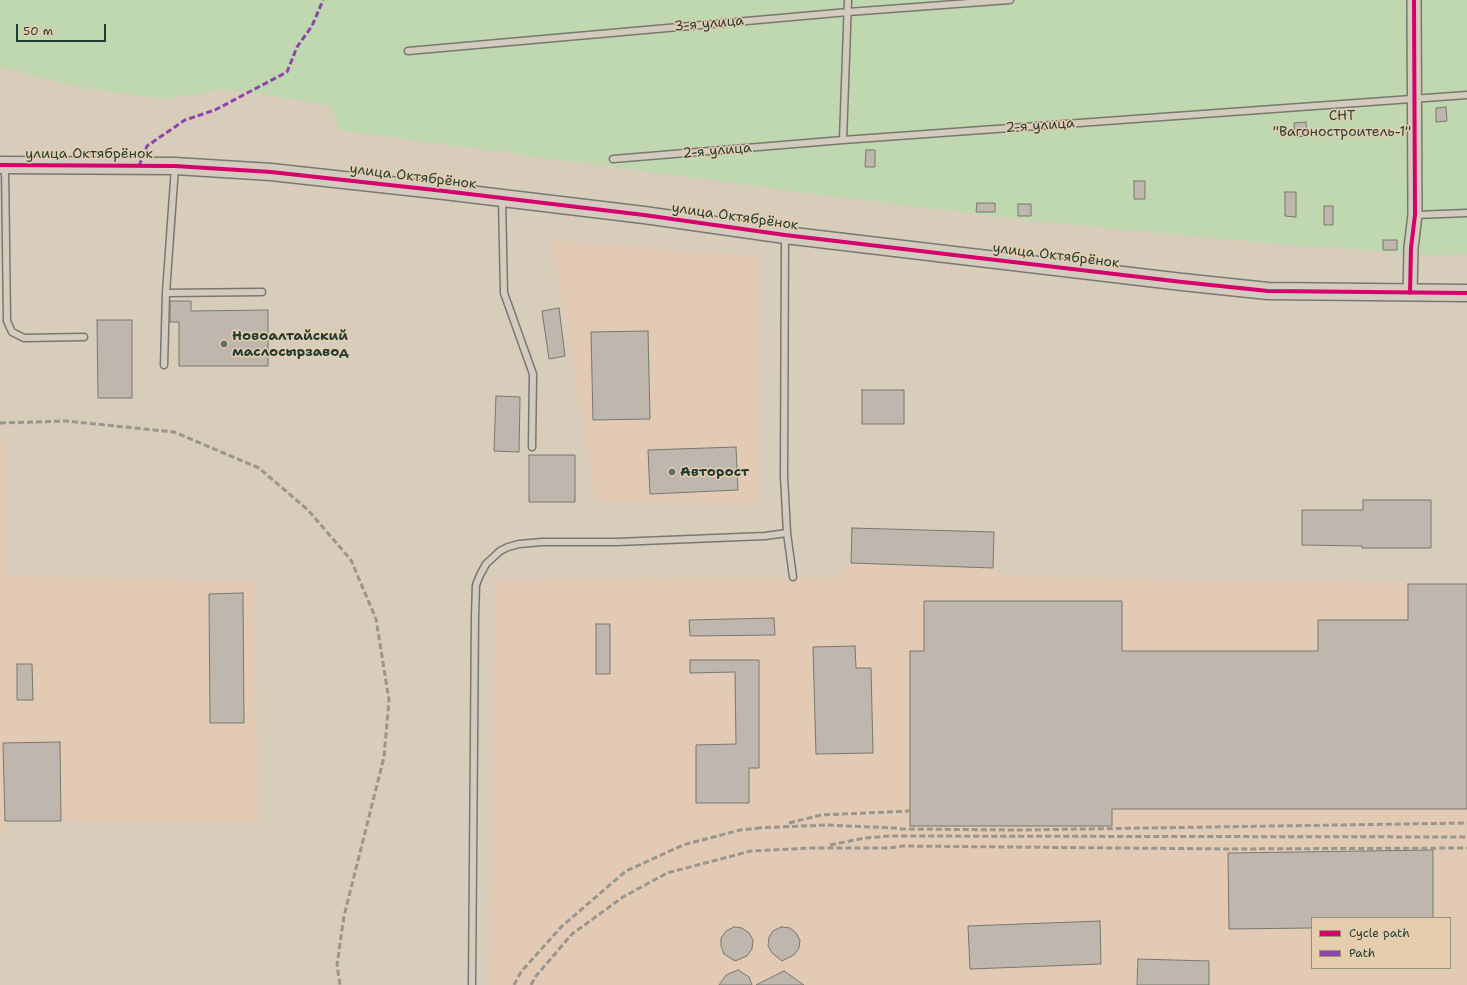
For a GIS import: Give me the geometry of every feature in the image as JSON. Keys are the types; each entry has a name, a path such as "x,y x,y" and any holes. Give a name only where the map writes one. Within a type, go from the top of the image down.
{"street":[{"path":"1410,293 1415,215 1414,0"},
{"name":"улица Октябрёнок","path":"2,165 175,166 278,173 444,191 644,215 785,235 1260,290 1467,293"}],"lane":[{"path":"843,140 848,0"},
{"name":"3-я улица","path":"408,51 848,12 1010,0"},
{"name":"2-я улица","path":"613,160 843,140 1467,94"},
{"path":"2,165 7,321 12,332 24,338 84,337"},
{"path":"164,365 166,293 175,166"},
{"path":"502,199 504,293 533,374 532,446"},
{"path":"1415,215 1467,213"},
{"path":"785,235 784,476 787,533 793,576"},
{"path":"166,293 262,292"},
{"path":"472,985 476,585 486,564 500,551 508,547 542,542 618,542 765,536 787,533"}],"shaded area":[{"path":"552,240 759,257 757,505 596,501"},
{"path":"0,438 4,438 9,576 255,580 259,822 5,821 5,835 0,835"},
{"path":"852,528 994,532 993,568 1007,576 1467,584 1467,985 491,985 494,579 834,578 851,563"}],"green space":[{"name":"СНТ \"Вагоностроитель-1\"","path":"0,0 1467,0 1467,254 1433,255 1269,243 1034,221 807,193 339,130 331,105 227,89 165,99 84,88 0,67"}],"building":[{"path":"1446,107 1447,121 1436,122 1436,108"},
{"path":"1306,122 1307,136 1295,137 1294,123"},
{"path":"866,150 875,150 875,167 865,167"},
{"path":"1134,181 1145,181 1145,199 1134,199"},
{"path":"1285,192 1296,192 1296,217 1285,216"},
{"path":"977,203 995,203 995,212 976,212"},
{"path":"1018,204 1031,204 1031,216 1018,216"},
{"path":"1324,206 1333,206 1333,225 1324,225"},
{"path":"1383,240 1397,240 1397,250 1383,250"},
{"name":"Новоалтайский маслосырзавод","path":"170,301 191,301 191,311 268,310 268,366 179,366 179,322 170,322"},
{"path":"559,308 565,356 549,359 542,311"},
{"path":"97,320 132,320 132,398 98,398"},
{"path":"648,331 650,419 593,420 591,332"},
{"path":"862,390 904,390 904,424 862,424"},
{"path":"496,396 520,397 519,452 494,451"},
{"path":"736,447 738,490 650,494 648,450"},
{"path":"529,455 575,455 575,502 529,502"},
{"path":"1363,500 1431,500 1431,548 1362,548 1362,546 1302,545 1302,510 1363,510"},
{"path":"852,528 994,532 993,568 851,563"},
{"path":"1408,584 1467,584 1467,809 1112,809 1112,826 910,826 910,651 924,651 924,601 1122,601 1122,651 1318,651 1318,620 1408,620"},
{"path":"243,593 244,723 210,723 209,594"},
{"path":"774,618 775,635 690,636 689,620"},
{"path":"596,624 610,624 610,674 596,674"},
{"path":"855,646 856,668 871,668 873,753 816,754 813,647"},
{"path":"690,660 759,660 759,768 749,768 749,803 696,803 696,745 736,744 735,672 690,673"},
{"path":"17,664 32,664 33,700 17,700"},
{"path":"60,742 61,821 5,821 3,743"},
{"path":"1433,850 1433,917 1311,917 1311,928 1229,929 1228,853"},
{"path":"1100,921 1101,964 970,969 968,926"},
{"path":"734,927 742,928 749,933 753,940 752,949 747,956 735,961 724,954 721,946 721,938 726,931"},
{"path":"781,927 790,928 796,933 800,940 799,948 794,955 782,961 772,953 768,946 769,937 773,931"},
{"path":"1138,959 1209,961 1209,985 1137,985"},
{"path":"738,970 749,977 752,985 719,985 726,975"},
{"path":"784,971 804,985 756,985"}],"railway":[{"path":"0,423 66,421 174,432 259,468 308,510 351,560 376,619 389,700 384,757 344,916 337,965 340,985"},
{"path":"789,823 821,815 910,811"},
{"path":"756,828 826,825 902,829 1020,830 1467,823"},
{"path":"514,985 521,972 561,927 626,871 683,845 740,830 760,828"},
{"path":"830,845 865,838 888,836 1467,837"},
{"path":"531,985 536,976 572,934 623,897 667,873 751,851 812,848 888,848 903,846 1228,849 1467,848"}],"marked path":[{"path":"139,166 147,146 185,120 215,110 287,72 297,47 312,26 323,0"}],"cycle path":[{"path":"1410,293 1411,248 1415,215 1414,0"},
{"path":"0,165 175,166 271,172 644,215 785,235 1268,291 1467,293"}],"place":[{"name":"Новоалтайский маслосырзавод","path":"224,344"},
{"name":"Авторост","path":"672,472"}]}
